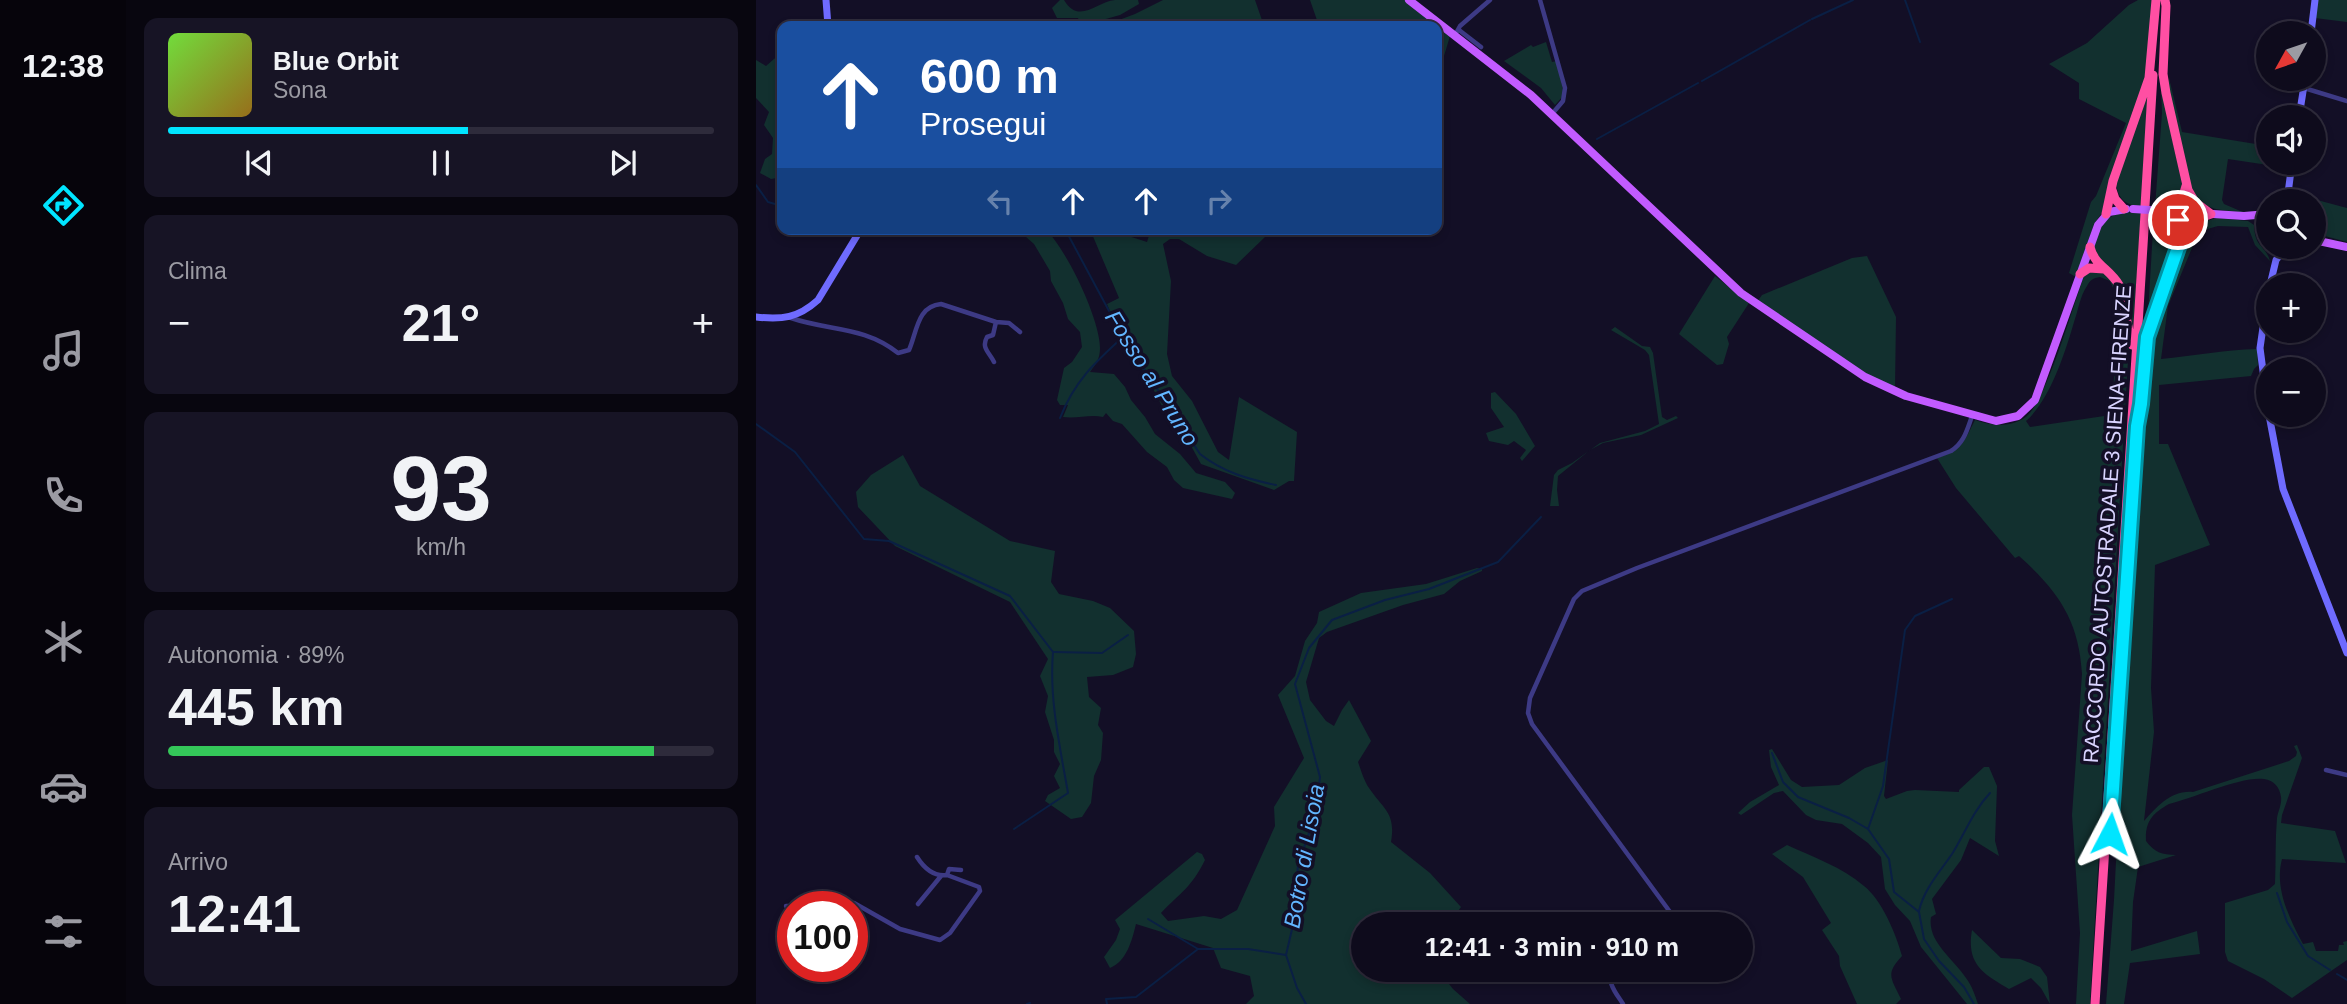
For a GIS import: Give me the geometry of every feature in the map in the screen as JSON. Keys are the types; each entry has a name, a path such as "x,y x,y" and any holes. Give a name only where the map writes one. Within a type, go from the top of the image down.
{"highway":[{"path":"2106,214 2112,185 2150,74 2161,0"},
{"path":"2161,0 2163,78 2186,186 2194,200 2211,214"},
{"name":"RACCORDO AUTOSTRADALE 3 SIENA-FIRENZE","path":"2097,1004 2161,0"},
{"path":"2112,185 2114,197 2128,209"},
{"path":"2183,233 2180,223 2167,211 2182,199 2186,186"},
{"path":"2134,425 2141,404 2147,337 2183,233 2197,219 2211,214"},
{"path":"2090,247 2093,258 2119,285 2132,337 2129,408 2134,425"},
{"path":"2080,274 2089,268 2104,268"}],"main road":[{"path":"828,0 828,21"},
{"path":"1409,0 1440,21"},
{"path":"2312,21 2315,0"},
{"path":"1442,23 1531,95 1699,255 1752,301 1873,382 1906,396 1987,420 2004,421 2022,414 2038,393 2096,228 2106,214 2128,209 2256,215"},
{"path":"2244,216 2256,223"},
{"path":"756,317 791,318 809,308 818,300 857,235"},
{"path":"2326,242 2347,247"},
{"path":"2270,259 2273,271"},
{"path":"2273,271 2277,259"},
{"path":"2271,427 2283,489 2347,653"}],"street":[{"path":"1476,0 1476,9"},
{"path":"1481,47 1457,33 1476,9 1490,0"},
{"path":"1540,0 1566,88 1562,103 1552,114"},
{"path":"2313,91 2347,101"},
{"path":"791,318 851,330 878,339 898,354 909,350 923,311 933,305 952,307 996,322 1009,323 1020,332"},
{"path":"994,362 984,348 987,337 993,335 996,322"},
{"path":"1670,912 1532,724 1528,713 1530,698 1574,599 1582,591 1637,568 1951,452 1964,439 1972,416"},
{"path":"2326,770 2347,775"},
{"path":"868,911 900,929 940,940 950,933 980,891 979,887 928,871 917,857"},
{"path":"918,904 949,869 961,870"},
{"path":"1610,982 1623,1004"}],"green space":[{"path":"1060,0 1082,12 1115,0 1138,0 1139,4 1120,15 1099,21 1057,18 1052,8"},
{"path":"1163,0 1255,0 1262,21 1116,21"},
{"path":"1310,0 1406,0 1432,21 1317,21"},
{"path":"2138,0 2152,0 2148,69 2104,210 2094,224 2076,277 2069,273 2091,202 2096,196 2126,123 2079,99 2079,83 2049,64 2087,43"},
{"path":"2317,0 2347,0 2347,22 2315,18"},
{"path":"1442,29 1450,36 1442,63"},
{"path":"1546,42 1552,62 1557,61 1564,95 1555,105 1541,88 1504,61 1531,45 1533,47"},
{"path":"777,56 777,178 771,179 760,173 765,159 772,154 773,138 764,125 769,112 756,98 756,60 766,66"},
{"path":"2169,78 2182,132 2256,144 2256,163 2228,159 2222,200 2224,204 2245,213 2208,206 2190,188 2167,83"},
{"path":"2149,88 2142,207 2124,201 2116,183"},
{"path":"2161,88 2183,188 2183,192 2169,207 2155,207 2162,113"},
{"path":"2326,202 2347,208 2347,242 2326,236"},
{"path":"2121,212 2141,213 2133,331 2123,288 2097,259 2094,245 2103,224"},
{"path":"2154,213 2172,218 2181,234 2147,331"},
{"path":"2217,218 2248,221 2254,225 2256,246 2248,227 2218,226 2204,230 2194,243 2168,306 2161,359 2257,349 2258,357 2251,376 2159,385 2159,444 2168,444 2210,545 2155,565 2151,688 2154,732 2144,821 2165,800 2178,794 2193,792 2289,761 2296,756 2294,746 2297,745 2302,758 2281,823 2335,831 2346,863 2282,859 2282,892 2303,944 2313,942 2316,951 2338,951 2339,945 2344,945 2343,942 2347,941 2347,960 2292,998 2264,979 2228,961 2225,952 2225,903 2268,890 2275,884 2276,826 2281,803 2280,794 2271,781 2243,781 2169,804 2151,818 2146,841 2159,852 2176,855 2138,867 2131,951 2197,931 2200,954 2130,963 2124,1004 2106,1004 2126,669 2150,342 2186,236 2199,223"},
{"path":"1024,235 1050,235 1072,267 1088,303 1100,348 1096,364 1090,372 1114,374 1155,434 1180,454 1196,473 1225,482 1235,493 1232,499 1183,488 1174,480 1167,467 1147,452 1122,424 1113,421 1106,413 1103,417 1063,417 1068,405 1060,405 1057,400 1064,368 1072,362 1082,347 1080,332 1068,319 1051,281 1050,271 1034,244"},
{"path":"1092,235 1125,235 1147,242 1149,235 1265,237 1236,265 1207,256 1179,239 1170,239 1163,244 1171,281 1167,354 1172,376 1192,401 1218,452 1229,460 1239,397 1297,432 1294,481 1274,490 1201,464 1184,433 1163,408 1146,375 1123,343 1107,304 1119,298"},
{"path":"1867,256 1896,317 1895,388 1875,379 1757,302 1762,295 1852,258"},
{"path":"2099,271 2110,276 2115,283 2120,304 2129,343 2090,1004 2076,1004 2080,933 2072,815 2082,674 2076,638 2071,622 2055,594 2019,556 2015,558 1956,488 1937,458 1952,452 1961,444 1975,420 2002,425 2015,423 2027,416 2035,406 2051,372 2084,276","holes":["2100,277 2110,281 2120,304 2111,415 2030,427 2026,421 2035,412 2056,375 2089,282"]},
{"path":"1715,276 1749,303 1727,337 1729,344 1723,364 1717,365 1679,334"},
{"path":"1615,327 1642,346 1650,347 1662,417 1667,420 1676,416 1678,418 1641,435 1603,443 1591,450 1600,443 1645,431 1659,424 1649,355 1611,330"},
{"path":"1495,392 1516,414 1535,446 1522,461 1520,458 1526,450 1514,441 1508,445 1489,441 1486,433 1504,427 1491,408 1491,393"},
{"path":"1589,451 1558,476 1559,506 1550,506 1554,475"},
{"path":"903,455 920,486 1010,541 1055,551 1051,582 1059,594 1093,601 1110,608 1134,631 1136,654 1133,667 1113,675 1087,677 1089,697 1101,708 1098,725 1103,733 1101,760 1094,776 1091,803 1082,817 1071,819 1045,801 1048,795 1060,788 1054,776 1060,764 1054,752 1054,740 1045,712 1048,696 1040,676 1048,659 1010,602 895,546 858,507 856,492 871,475"},
{"path":"1477,568 1482,569 1444,594 1403,605 1327,632 1319,638 1306,682 1310,700 1326,721 1334,726 1349,700 1371,741 1358,762 1367,785 1390,818 1391,842 1430,873 1461,907 1456,912 1351,912 1351,982 1447,982 1470,1004 1246,1004 1254,996 1250,976 1221,968 1213,948 1136,924 1125,955 1110,968 1104,957 1120,929 1115,920 1197,852 1202,854 1205,860 1200,869 1161,913 1168,921 1204,916 1221,919 1237,910 1275,826 1274,807 1304,758 1278,695 1295,676 1305,641 1317,623 1319,612 1361,593 1426,584"},
{"path":"1772,749 1791,780 1802,787 1839,785 1865,768 1888,760 1884,796 1886,799 1915,790 1959,792 1984,767 1989,767 1997,786 1995,841 1999,856 1970,838 1961,860 1932,899 1936,914 1931,917 1931,926 1937,942 1968,981 1978,1004 1967,1004 1921,947 1910,921 1885,889 1881,857 1868,843 1842,824 1816,820 1806,815 1783,791 1774,793 1741,815 1738,813 1750,802 1779,785 1771,767 1769,750"},
{"path":"1787,845 1846,873 1877,900 1892,928 1902,956 1893,967 1891,976 1901,999 1896,1004 1857,1004 1840,966 1839,956 1822,930 1831,923 1803,877 1772,854"},
{"path":"1972,930 2001,958 2020,959 2040,967 2047,977 2050,1004 2041,988 2031,978 2009,989 1984,973 1974,960"}],"waterway":[{"path":"1812,19 1853,0"},
{"path":"1905,0 1920,42"},
{"path":"1702,81 1810,20"},
{"path":"1597,139 1698,83"},
{"name":"Fosso al Pruno","path":"756,185 768,202 777,205"},
{"name":"Fosso al Pruno","path":"1068,235 1123,337 1200,454 1236,474 1276,485"},
{"path":"1060,418 1086,373 1123,337"},
{"path":"756,424 795,452 864,539 889,541 1010,596 1053,652 1054,705 1068,793 1014,829"},
{"name":"Botro di Lisoia","path":"1306,1004 1297,988 1286,955 1293,925 1298,865 1316,813 1320,777 1295,684 1309,648 1332,620 1385,600 1429,589 1498,562 1541,517"},
{"path":"1868,829 1883,786 1905,630 1915,616 1952,599"},
{"path":"1054,652 1102,653 1128,635"},
{"path":"1772,753 1783,782 1798,797 1849,818 1868,829 1889,859 1894,892 1919,912 1924,939 1939,961 1964,987 1974,1004"},
{"path":"1919,911 1928,888 1990,793"},
{"path":"2277,893 2287,922 2308,956 2330,970"},
{"path":"1148,919 1198,949"},
{"path":"1107,1004 1106,999 1136,997 1198,949 1248,949 1286,955"},
{"path":"2337,974 2347,980"}],"route":[{"path":"2110,834 2137,426 2145,350 2147,337 2183,233 2178,220"}]}
